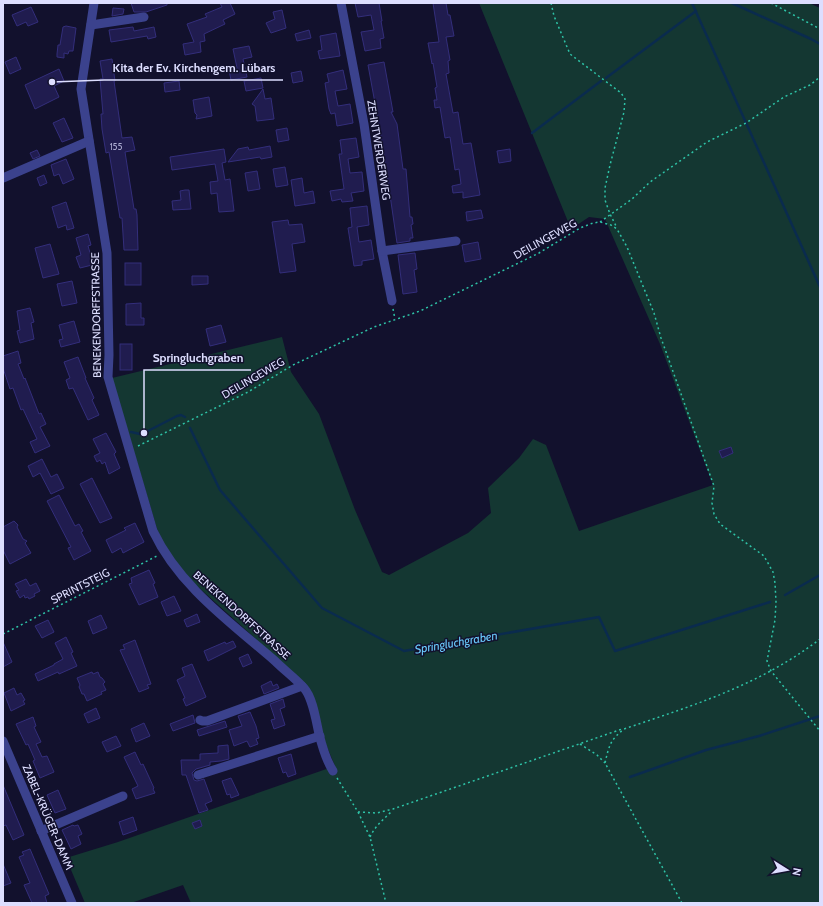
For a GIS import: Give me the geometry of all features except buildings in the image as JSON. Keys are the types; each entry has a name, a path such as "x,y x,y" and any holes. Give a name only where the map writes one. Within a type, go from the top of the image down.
{"street":[{"name":"BENEKENDORFFSTRASSE","path":"94,3 81,89 107,253 108,377 153,531 164,552 185,579 208,602 306,689 312,704 329,764 333,771"},
{"name":"ZEHNTWERDERWEG","path":"341,3 364,124 382,251 392,301"},
{"path":"91,25 144,17"},
{"path":"3,178 89,141"},
{"path":"382,251 456,241"},
{"path":"200,720 207,721 302,686"},
{"path":"198,775 320,736"},
{"name":"ZABEL-KRÜGER-DAMM","path":"3,741 72,903"},
{"path":"41,831 123,796"}],"path":[{"path":"551,3 554,16 570,54 621,92 625,99 624,112 605,188 605,200 617,229 627,247 654,313 661,338 714,486 712,503 714,514 720,524 727,530 764,556 773,572 776,602 775,620 767,661 771,671 820,731"},
{"path":"771,3 820,29"},
{"path":"600,222 632,199 650,182 707,142 746,123 784,97 810,85 820,77"},
{"path":"600,222 611,225 617,229"},
{"name":"DEILINGEWEG","path":"129,451 248,392 300,362 374,327 420,311 539,253 580,228 600,222"},
{"name":"SPRINTSTEIG","path":"3,634 164,552"},
{"path":"358,812 377,813 393,809 711,699 757,679 800,654 820,638"},
{"path":"605,763 609,745 614,736 624,729"},
{"path":"580,744 597,755 605,763 682,903"},
{"path":"333,771 358,812 370,837 386,903"},
{"path":"370,837 377,826 393,809"}],"green space":[{"path":"479,3 809,3 820,8 820,903 191,903 183,885 131,903 85,903 66,858 118,842 335,766 325,742 316,707 256,639 187,577 167,552 157,529 112,378 282,337 291,372 319,414 355,510 382,572 389,575 468,533 491,513 488,488 519,458 533,439 546,445 579,531 713,485 660,344 605,219 589,217 571,229"}],"waterway":[{"path":"692,3 820,287"},
{"path":"732,3 820,44"},
{"path":"606,78 696,11"},
{"path":"532,133 601,81"},
{"name":"Springluchgraben","path":"131,432 140,434 144,433 177,416 181,415 185,417"},
{"name":"Springluchgraben","path":"190,428 220,490 322,608 404,651 599,617 615,651 770,602"},
{"name":"Springluchgraben","path":"785,595 820,575"},
{"path":"630,777 706,750 759,736 820,716"}],"place":[{"name":"Kita der Ev. Kirchengem. Lübars","path":"52,82"},
{"name":"Springluchgraben","path":"144,433"}]}
